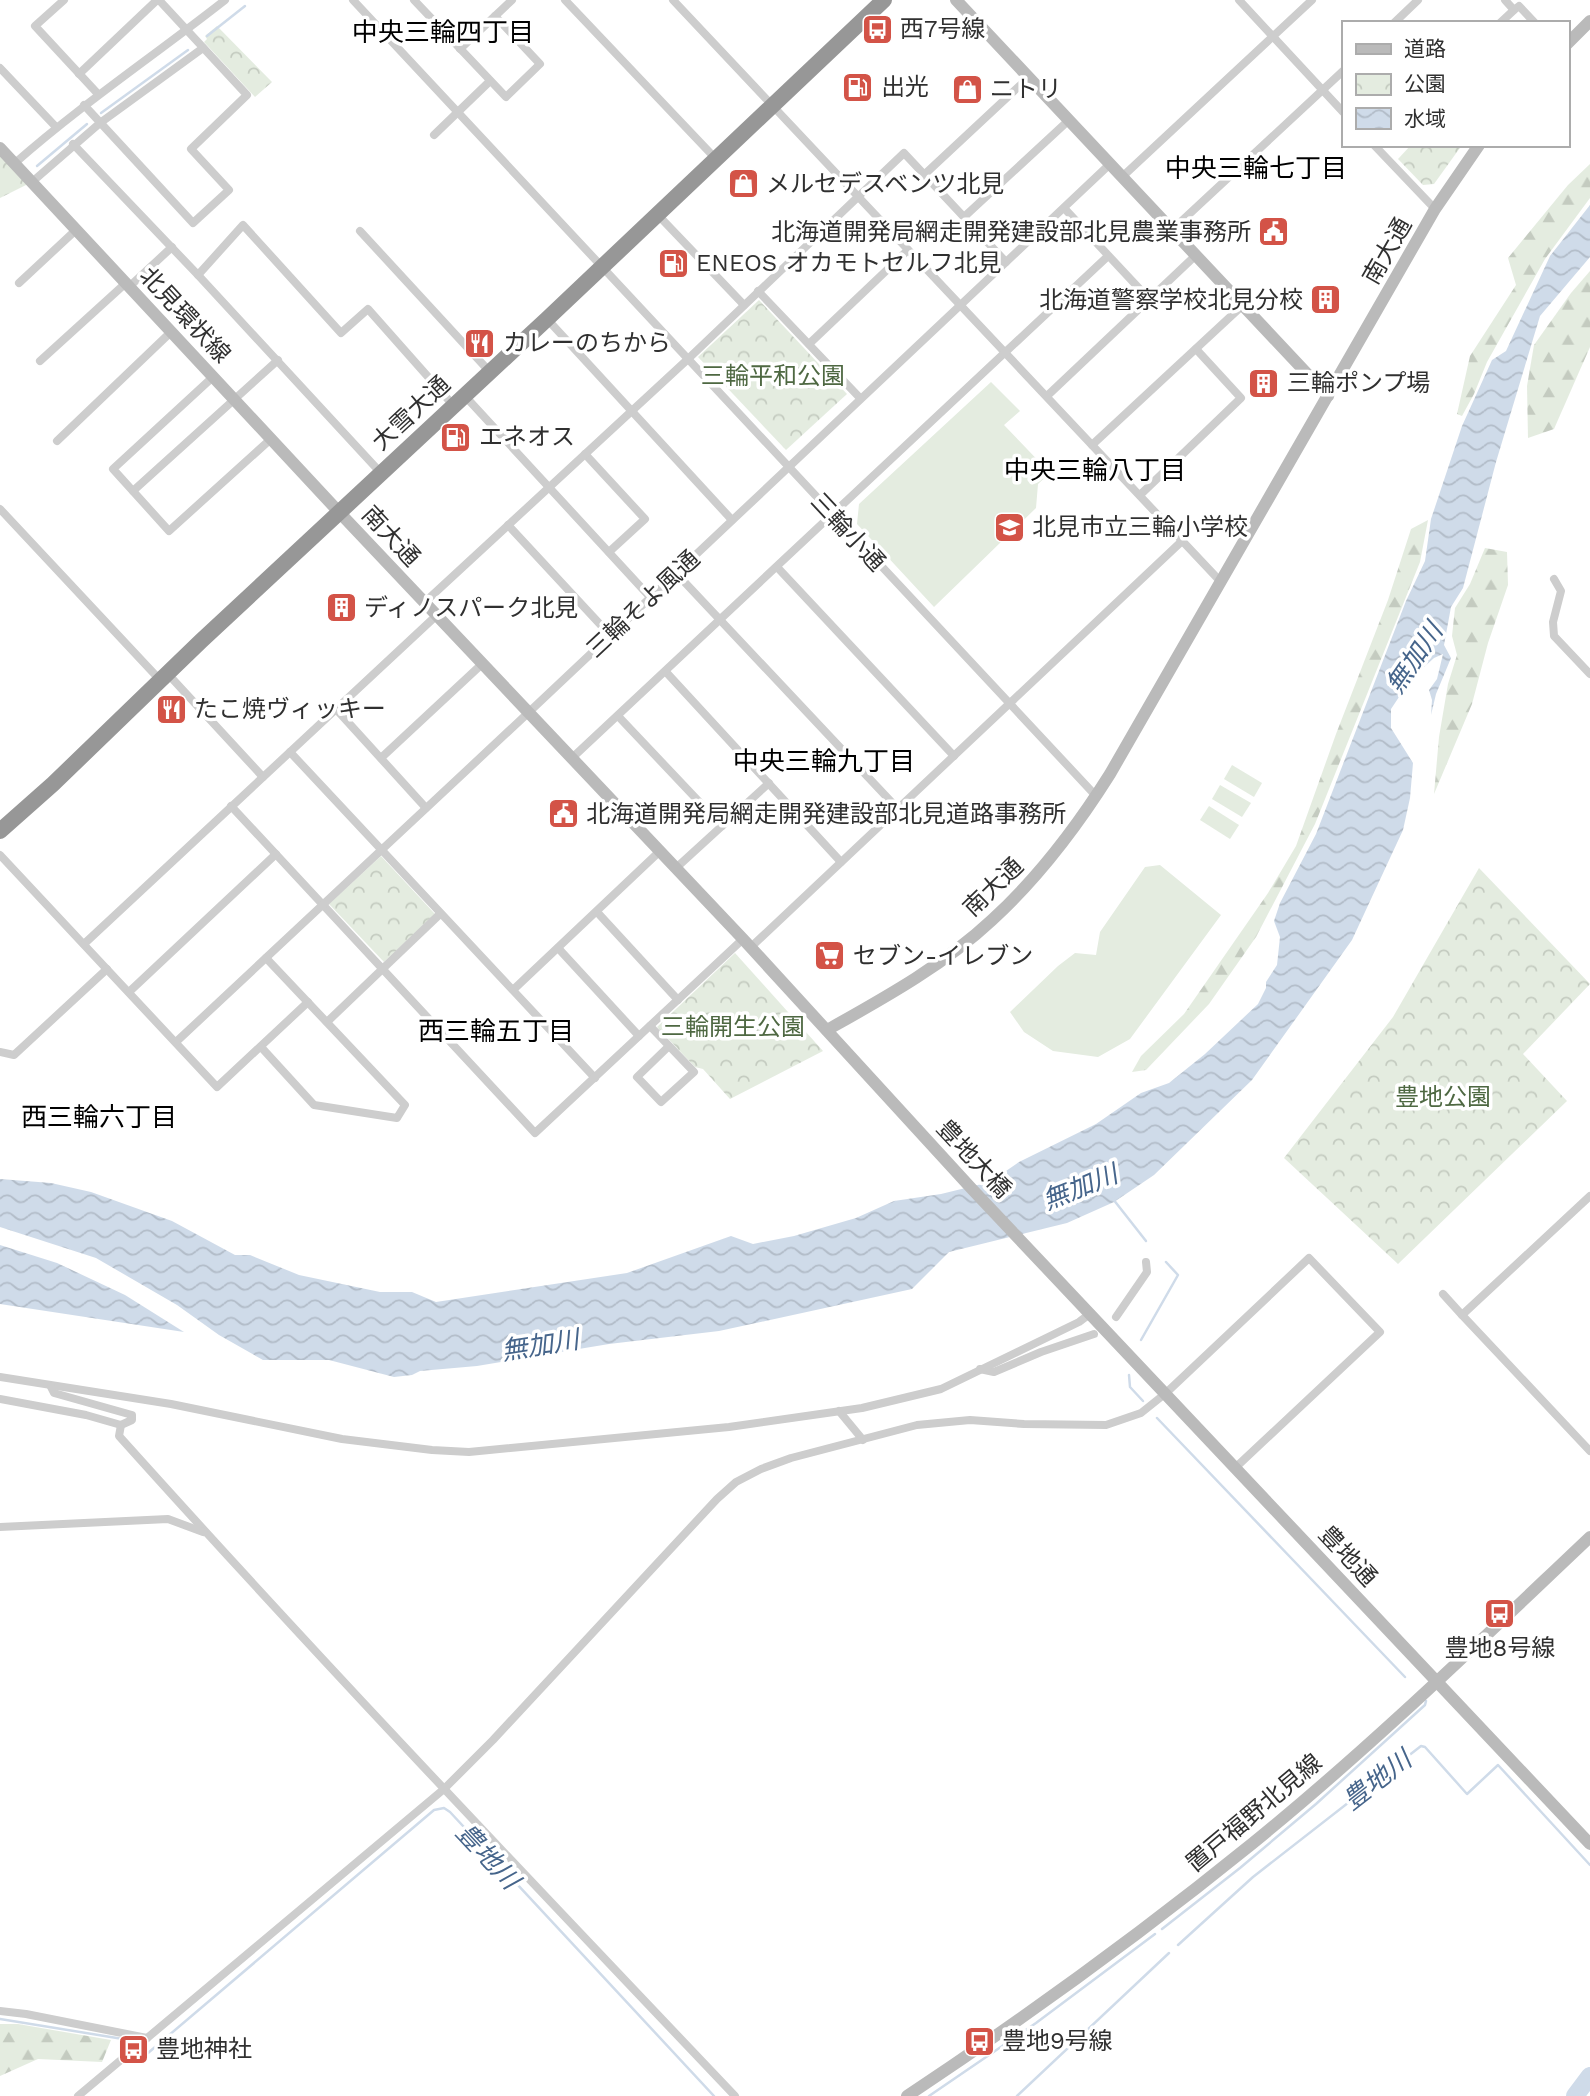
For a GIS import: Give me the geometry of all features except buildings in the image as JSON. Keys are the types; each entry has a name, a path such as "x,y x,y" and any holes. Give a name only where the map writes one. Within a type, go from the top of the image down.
{"highway":[{"name":"大雪大通","path":"0,831 53,785 163,676 547,319 884,0"}],"main road":[{"path":"956,0 1328,396"},
{"path":"1569,42 1590,22"},
{"name":"南大通","path":"338,511 827,1030 931,968 991,921 1059,850 1096,796 1435,209 1478,147"},
{"name":"北見環状線","path":"0,148 338,511"},
{"name":"豊地大橋","path":"827,1030 1087,1310"},
{"name":"豊地通","path":"1087,1310 1437,1681"},
{"path":"1590,1537 1437,1681 1590,1844"},
{"name":"置戸福野北見線","path":"907,2096 1063,1988 1171,1908 1327,1781 1437,1681"}],"street":[{"path":"64,0 36,26 98,94"},
{"path":"79,74 158,0 247,95 191,149 229,190 193,223 83,106"},
{"path":"15,163 98,94 225,0"},
{"name":"三輪小通","path":"353,0 1096,796"},
{"path":"414,0 506,97 540,65 495,16"},
{"path":"460,49 512,0"},
{"path":"565,0 715,158"},
{"path":"673,0 1220,581"},
{"path":"1239,0 1342,111"},
{"path":"1122,177 1312,0"},
{"path":"1396,21 1418,0"},
{"path":"1505,0 1514,10"},
{"path":"1502,21 1519,6 1533,21"},
{"path":"32,182 100,123 203,48"},
{"path":"0,68 56,127"},
{"path":"1172,230 1342,72"},
{"path":"925,174 1029,77"},
{"path":"434,135 490,80"},
{"path":"964,217 1069,120"},
{"path":"74,144 380,472"},
{"path":"1376,147 1435,209"},
{"path":"425,602 688,359 904,153 1006,262"},
{"name":"三輪そよ風通","path":"176,1042 1110,164"},
{"path":"1063,208 1149,299"},
{"path":"657,214 744,305"},
{"path":"198,275 243,225 341,333 368,309 549,487 650,597"},
{"path":"19,283 76,229"},
{"path":"360,231 489,372"},
{"path":"40,362 172,247"},
{"path":"809,344 908,250"},
{"path":"1047,396 1196,255"},
{"path":"572,758 1108,256"},
{"path":"758,291 860,398"},
{"path":"1093,445 1243,305"},
{"path":"547,319 732,520"},
{"path":"57,441 172,331"},
{"path":"1140,495 1241,398 1196,349"},
{"path":"133,491 278,360"},
{"path":"214,376 114,469 169,531 272,438"},
{"path":"585,454 645,519 609,552"},
{"path":"0,509 263,777"},
{"path":"508,525 610,635"},
{"path":"231,806 535,1133 678,1000 841,862 1182,541"},
{"path":"776,567 954,756"},
{"path":"676,573 898,809"},
{"path":"1554,579 1561,591 1553,622 1554,636 1590,674"},
{"path":"84,944 437,615"},
{"path":"381,758 482,664"},
{"path":"666,672 841,862"},
{"path":"335,709 426,808"},
{"path":"618,716 722,826"},
{"path":"290,752 595,1078"},
{"path":"676,868 769,783"},
{"path":"513,990 660,851"},
{"path":"129,992 276,854"},
{"path":"0,855 217,1087 308,1002"},
{"path":"597,912 678,1000"},
{"path":"327,1022 440,914"},
{"path":"558,948 639,1036"},
{"path":"261,1047 314,1105 397,1118 405,1105 266,958"},
{"path":"0,1052 14,1055 107,969"},
{"path":"650,1026 694,1072 661,1102 637,1077 669,1046"},
{"path":"1462,1315 1590,1196"},
{"path":"78,2096 444,1789 493,1740 716,1499 736,1482 791,1458 917,1425 970,1420 1106,1425 1141,1413 1166,1393 1310,1258 1380,1332 1235,1468"},
{"path":"1116,1317 1147,1272 1146,1262"},
{"path":"1443,1294 1590,1451"},
{"path":"0,1377 171,1404 342,1439 469,1452 729,1427 862,1408 942,1389 1079,1322 1087,1310"},
{"path":"980,1369 994,1372 1094,1334"},
{"path":"0,1399 86,1415 121,1425 132,1420 132,1415 54,1392 51,1387"},
{"path":"839,1411 863,1440"},
{"path":"121,1425 119,1436 205,1532 735,2096"},
{"path":"0,1527 168,1520 205,1532"},
{"path":"0,2011 147,2038"}],"green space":[{"path":"217,26 272,82 255,97 204,42 207,39 205,36"},
{"path":"1409,147 1461,147 1434,184 1423,185 1398,159"},
{"path":"0,148 32,182 0,198"},
{"path":"1590,164 1590,198 1545,259 1487,362 1462,416 1457,414 1470,356 1516,285 1508,258 1568,185"},
{"path":"1590,271 1590,347 1554,429 1528,438 1527,386 1534,345"},
{"name":"三輪平和公園","path":"759,300 847,394 786,450 698,357"},
{"path":"991,382 1020,411 1004,425 1050,473 1038,484 1036,508 934,607 857,524 859,504"},
{"path":"1428,520 1420,562 1315,824 1256,937 1209,1004 1146,1070 1132,1072 1141,1056 1184,1014 1268,893 1296,846 1388,600 1411,529"},
{"path":"1485,548 1507,552 1508,585 1488,643 1472,704 1434,794 1439,737 1448,684 1457,655 1452,636 1455,608 1470,584"},
{"path":"1232,765 1262,783 1254,797 1224,779"},
{"path":"1220,785 1251,803 1242,817 1212,799"},
{"path":"1209,806 1239,825 1230,839 1200,820"},
{"path":"381,856 435,914 384,962 329,904"},
{"path":"1160,865 1221,915 1130,1039 1098,1057 1053,1051 1024,1032 1010,1012 1075,953 1096,955 1100,932 1145,867"},
{"name":"豊地公園","path":"1479,868 1590,984 1523,1054 1567,1101 1398,1264 1284,1158 1393,1017"},
{"name":"三輪開生公園","path":"735,953 823,1051 730,1099 703,1069 695,1067 657,1027"},
{"path":"0,2024 18,2024 111,2040 102,2062 38,2059 0,2076"}],"water":[{"name":"無加川","path":"1590,205 1590,257 1540,316 1496,462 1463,588 1451,607 1444,645 1451,658 1436,694 1431,715 1432,700 1429,690 1437,679 1443,654 1434,658 1411,679 1391,709 1391,728 1413,763 1410,798 1403,830 1352,940 1252,1080 1154,1175 1114,1202 1067,1223 949,1252 912,1289 719,1331 609,1344 394,1377 329,1360 263,1360 219,1335 177,1305 96,1258 0,1227 0,1179 51,1183 91,1192 172,1221 235,1255 250,1255 299,1275 380,1292 412,1292 436,1302 627,1273 731,1236 753,1244 794,1236 856,1218 894,1201 941,1194 990,1182 1019,1162 1096,1124 1141,1093 1169,1083 1205,1054 1258,1004 1266,988 1266,982 1277,965 1280,937 1274,921 1280,903 1316,834 1406,601 1425,561 1431,519 1462,426 1492,360 1506,351 1550,256"},
{"path":"0,1245 57,1263 125,1295 184,1332 0,1304"}],"waterway":[{"path":"207,36 245,6"},
{"path":"101,113 188,50"},
{"path":"37,166 87,124"},
{"name":"無加川","path":"1113,1199 1146,1241"},
{"path":"1141,1340 1178,1275 1166,1262"},
{"path":"1129,1375 1130,1387 1143,1401"},
{"path":"1157,1418 1405,1677"},
{"path":"1162,1929 1316,1804 1425,1705 1426,1701"},
{"name":"豊地川","path":"1178,1945 1253,1877 1421,1746 1425,1747 1467,1794 1498,1765 1590,1865"},
{"name":"豊地川","path":"142,2053 148,2053 434,1810 444,1808 714,2096"},
{"path":"929,2096 1036,2023 1155,1934"},
{"name":"豊地川","path":"1017,2096 1169,1953"},
{"name":"豊地川","path":"0,2019 130,2042"},
{"path":"1575,2096 1590,2076"}],"place":[{"name":"西7号線","path":"877,29"},
{"name":"出光","path":"858,87"},
{"name":"ニトリ","path":"967,89"},
{"name":"メルセデスベンツ北見","path":"743,184"},
{"name":"北海道開発局網走開発建設部北見農業事務所","path":"1274,232"},
{"name":"ENEOS オカモトセルフ北見","path":"673,263"},
{"name":"北海道警察学校北見分校","path":"1326,300"},
{"name":"カレーのちから","path":"480,343"},
{"name":"三輪ポンプ場","path":"1264,383"},
{"name":"エネオス","path":"456,437"},
{"name":"北見市立三輪小学校","path":"1009,527"},
{"name":"ディノスパーク北見","path":"341,608"},
{"name":"たこ焼ヴィッキー","path":"171,709"},
{"name":"北海道開発局網走開発建設部北見道路事務所","path":"563,814"},
{"name":"セブン-イレブン","path":"830,956"},
{"name":"豊地8号線","path":"1500,1614"},
{"name":"豊地9号線","path":"979,2041"},
{"name":"豊地神社","path":"133,2049"}],"district":[{"name":"中央三輪四丁目","path":"443,32"},
{"name":"中央三輪七丁目","path":"1256,168"},
{"name":"中央三輪八丁目","path":"1095,470"},
{"name":"中央三輪九丁目","path":"824,761"},
{"name":"西三輪五丁目","path":"496,1031"},
{"name":"西三輪六丁目","path":"99,1117"}]}
